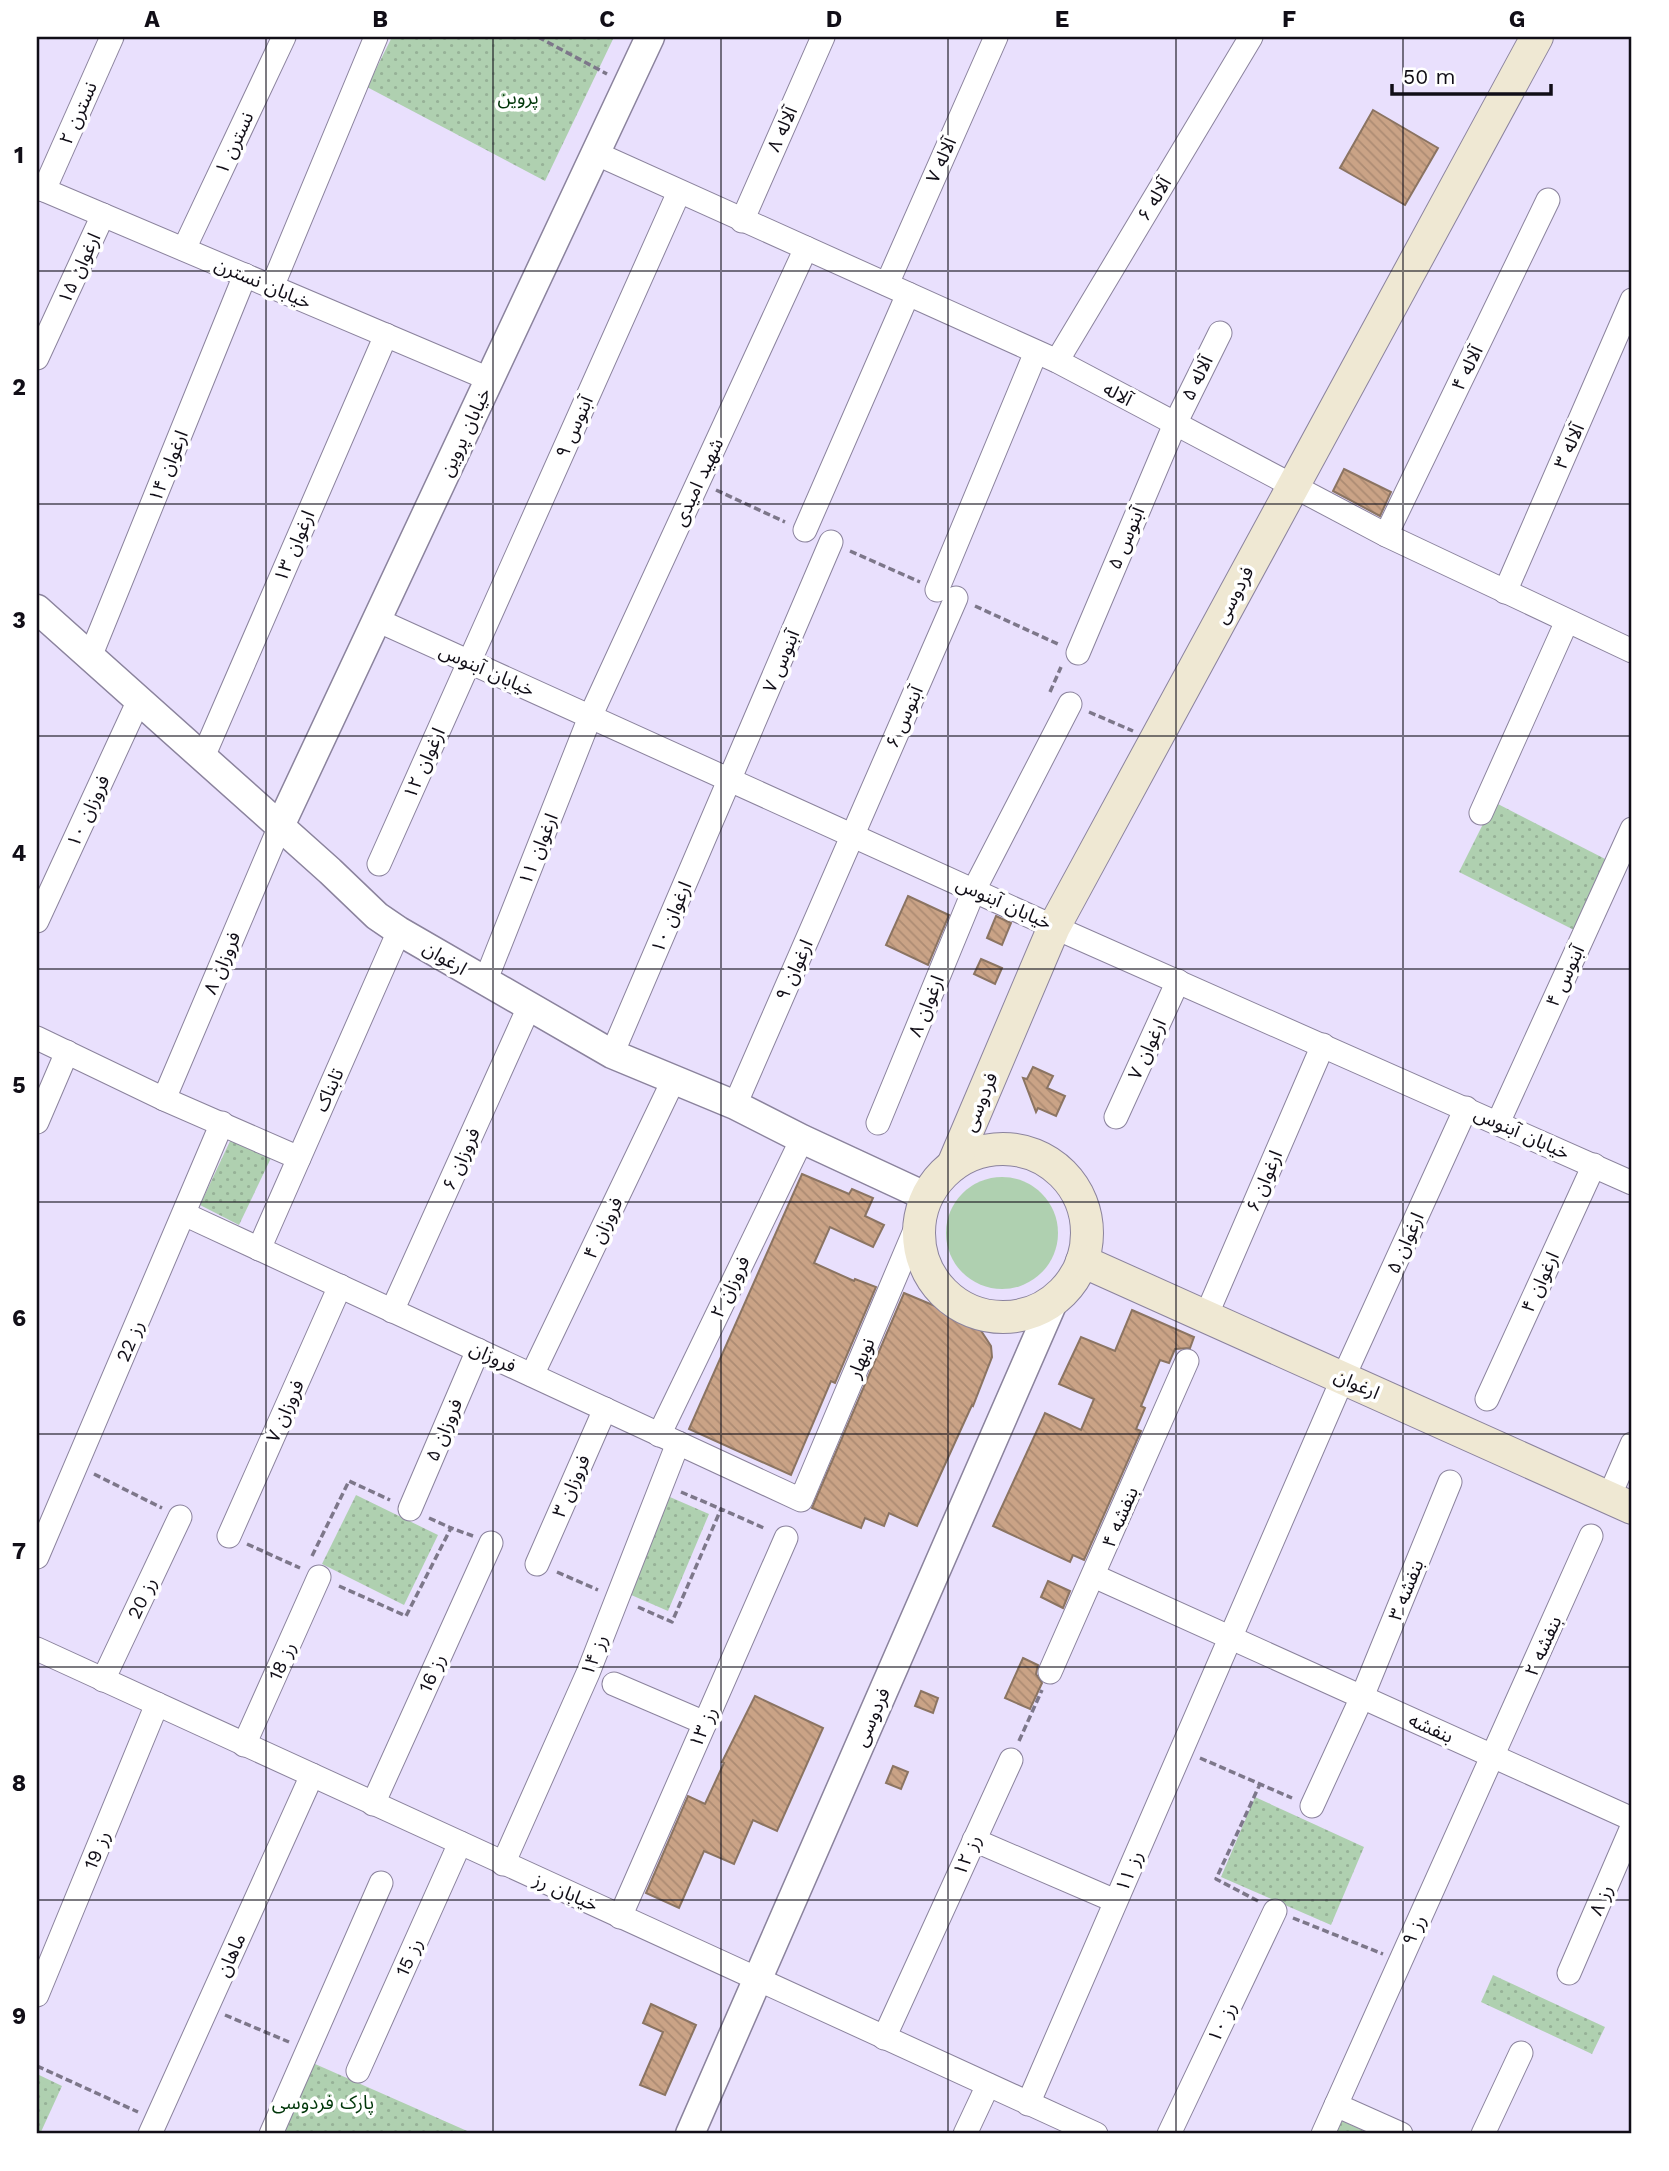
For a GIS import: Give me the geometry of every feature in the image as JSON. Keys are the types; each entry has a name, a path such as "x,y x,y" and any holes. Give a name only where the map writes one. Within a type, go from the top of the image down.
{"main road":[{"name":"فردوسی","path":"953,1165 1054,927 1537,37"},
{"path":"997,1149 1020,1150 1043,1158 1062,1173 1076,1191 1085,1213 1087,1237 1082,1261 1071,1282 1054,1300 1032,1312 1007,1317 982,1314 958,1304 940,1288 926,1266 920,1241 924,1206 938,1179 953,1165 974,1154 997,1149"},
{"name":"ارغوان","path":"1082,1261 1621,1503"}],"street":[{"name":"نسترن ۲","path":"41,188 112,37"},
{"name":"نسترن ۱","path":"184,249 284,37"},
{"path":"272,287 376,37"},
{"name":"خیابان پروین","path":"280,826 650,37"},
{"name":"آلاله ۸","path":"742,220 823,37"},
{"name":"آلاله ۷","path":"887,284 996,37"},
{"name":"آلاله ۶","path":"1046,357 1251,37"},
{"name":"آلاله","path":"595,153 1046,357 1386,536 1632,652"},
{"name":"خیابان نسترن","path":"41,188 489,379"},
{"name":"آبنوس ۹","path":"470,662 679,192"},
{"name":"آلاله ۴","path":"1386,536 1548,200"},
{"name":"ارغوان ۱۵","path":"37,358 103,215"},
{"name":"شهید امیدی","path":"590,717 806,247"},
{"name":"ارغوان ۱۴","path":"90,657 245,275"},
{"path":"805,530 908,294"},
{"name":"آلاله ۳","path":"1505,592 1632,300"},
{"name":"آلاله ۵","path":"1175,424 1220,333"},
{"name":"ارغوان ۱۳","path":"203,757 386,335"},
{"name":"آبنوس ۶","path":"853,835 946,594 1046,357"},
{"name":"آبنوس ۵","path":"1078,653 1175,424"},
{"name":"آبنوس ۷","path":"730,779 831,542"},
{"name":"ارغوان","path":"37,609 377,916 399,931 612,1054 735,1105 924,1206"},
{"name":"خیابان آبنوس","path":"377,620 1054,927 1632,1183"},
{"path":"1481,813 1567,621"},
{"name":"ارغوان ۱۲","path":"379,864 470,662"},
{"name":"فروزان ۱۰","path":"37,921 139,700"},
{"path":"974,890 1070,704"},
{"name":"ارغوان ۱۱","path":"485,982 590,717"},
{"name":"ارغوان ۱۰","path":"612,1054 730,779"},
{"name":"فروزان ۸","path":"164,1099 280,826"},
{"name":"آبنوس ۴","path":"1498,1123 1632,829"},
{"name":"ارغوان ۹","path":"735,1105 853,835"},
{"name":"ارغوان ۸","path":"878,1123 974,890"},
{"name":"تابناک","path":"259,1249 399,931"},
{"name":"ارغوان ۷","path":"1116,1117 1178,981"},
{"name":"فروزان ۶","path":"392,1311 529,1007"},
{"path":"37,1038 164,1099 299,1158"},
{"name":"ارغوان ۶","path":"1206,1316 1323,1045"},
{"path":"37,1122 67,1052"},
{"name":"فروزان ۴","path":"532,1375 673,1081"},
{"name":"ارغوان ۵","path":"1343,1378 1465,1108"},
{"name":"رز 22","path":"37,1558 222,1123"},
{"name":"فروزان ۲","path":"668,1439 802,1139"},
{"name":"ارغوان ۴","path":"1487,1399 1594,1166"},
{"name":"نوبهار","path":"801,1500 924,1206"},
{"name":"فروزان","path":"184,1214 801,1500"},
{"name":"فروزان ۷","path":"229,1536 340,1286"},
{"name":"فردوسی","path":"690,2134 1054,1300"},
{"name":"فروزان ۵","path":"410,1509 478,1350"},
{"name":"بنفشه ۴","path":"1050,1672 1187,1360"},
{"path":"1231,1638 1343,1378"},
{"name":"فروزان ۳","path":"537,1564 605,1409"},
{"name":"رز ۱۴","path":"503,1864 588,1673 662,1484 668,1439"},
{"path":"1621,1503 1632,1444"},
{"name":"بنفشه ۳","path":"1362,1697 1450,1482"},
{"name":"رز 20","path":"103,1680 180,1517"},
{"name":"بنفشه ۲","path":"1494,1757 1591,1536"},
{"name":"رز ۱۳","path":"620,1917 786,1538"},
{"name":"رز 16","path":"373,1804 491,1543"},
{"name":"رز 18","path":"244,1745 312,1574"},
{"name":"بنفشه","path":"1094,1576 1632,1819"},
{"name":"رز ۱۱","path":"1028,2104 1231,1638"},
{"name":"خیابان رز","path":"37,1649 1096,2134"},
{"path":"614,1684 705,1723"},
{"path":"1312,1806 1362,1697"},
{"name":"رز 19","path":"37,1995 157,1704"},
{"name":"رز ۹","path":"1323,2134 1399,1961 1494,1757"},
{"name":"رز ۱۲","path":"884,2038 1011,1760"},
{"name":"ماهان","path":"153,2127 312,1776"},
{"name":"رز ۸","path":"1569,1973 1632,1827"},
{"path":"974,1840 1106,1897"},
{"name":"رز 15","path":"358,2071 460,1843"},
{"path":"271,2134 381,1884"},
{"name":"رز ۱۰","path":"1169,2134 1275,1911"},
{"path":"1483,2134 1521,2053"},
{"path":"965,2134 988,2085"},
{"path":"1336,2105 1398,2134"}],"path":[{"path":"538,37 627,85"},
{"path":"698,482 805,530"},
{"path":"831,542 1078,653"},
{"path":"76,1466 180,1517"},
{"path":"312,1574 349,1482 491,1543"},
{"path":"662,1484 786,1538"},
{"path":"537,1564 672,1622 721,1509"},
{"path":"229,1536 406,1616 451,1528"},
{"path":"1011,1760 1050,1672"},
{"path":"1182,1750 1312,1806"},
{"path":"1260,1784 1216,1879 1275,1911 1399,1961"},
{"path":"207,2008 307,2050"},
{"path":"37,2066 153,2127"}],"green space":[{"name":"پروین","path":"392,37 614,37 545,181 367,87"},
{"path":"1494,802 1613,863 1578,932 1459,872"},
{"path":"231,1139 271,1158 239,1225 200,1205"},
{"path":"1002,1177 1023,1181 1042,1193 1054,1212 1058,1233 1054,1254 1042,1273 1023,1285 1002,1289 981,1285 962,1273 950,1254 946,1233 950,1212 962,1193 981,1181"},
{"path":"663,1494 709,1514 668,1611 622,1591"},
{"path":"356,1495 438,1535 404,1605 322,1564"},
{"path":"1255,1797 1364,1847 1331,1925 1221,1877"},
{"path":"1493,1975 1605,2027 1592,2054 1481,2002"},
{"name":"پارک فردوسی","path":"306,2060 474,2134 273,2134"},
{"path":"37,2074 62,2086 40,2134 37,2134"},
{"path":"1342,2121 1371,2134 1336,2134"}],"building":[{"path":"1373,110 1438,148 1405,205 1340,168"},
{"path":"1344,469 1391,492 1380,516 1333,491"},
{"path":"908,896 949,915 928,965 886,945"},
{"path":"996,916 1011,923 1002,945 987,938"},
{"path":"981,959 1002,968 995,984 974,974"},
{"path":"1033,1067 1053,1076 1047,1088 1065,1096 1056,1116 1038,1108 1036,1112 1023,1078 1027,1079"},
{"path":"802,1174 849,1194 852,1189 873,1198 865,1216 884,1225 873,1247 830,1227 814,1263 854,1281 855,1279 876,1287 835,1383 831,1381 791,1475 689,1429"},
{"path":"904,1293 976,1323 991,1346 992,1357 973,1406 917,1526 889,1513 884,1526 865,1518 861,1528 812,1508"},
{"path":"1132,1310 1194,1337 1190,1348 1175,1349 1169,1363 1160,1360 1141,1406 1145,1408 1136,1429 1141,1431 1084,1560 1073,1555 1070,1562 993,1526 1045,1413 1081,1430 1094,1399 1059,1384 1081,1337 1115,1351"},
{"path":"1048,1581 1070,1591 1063,1608 1041,1597"},
{"path":"1023,1658 1038,1665 1036,1674 1042,1683 1030,1709 1005,1698"},
{"path":"921,1691 938,1698 933,1713 915,1706"},
{"path":"755,1696 823,1728 777,1831 753,1820 734,1864 704,1851 679,1908 646,1893 688,1796 705,1804 724,1763 722,1762"},
{"path":"893,1766 908,1772 901,1789 886,1783"},
{"path":"651,2004 696,2025 665,2095 640,2085 663,2032 643,2023"}]}
